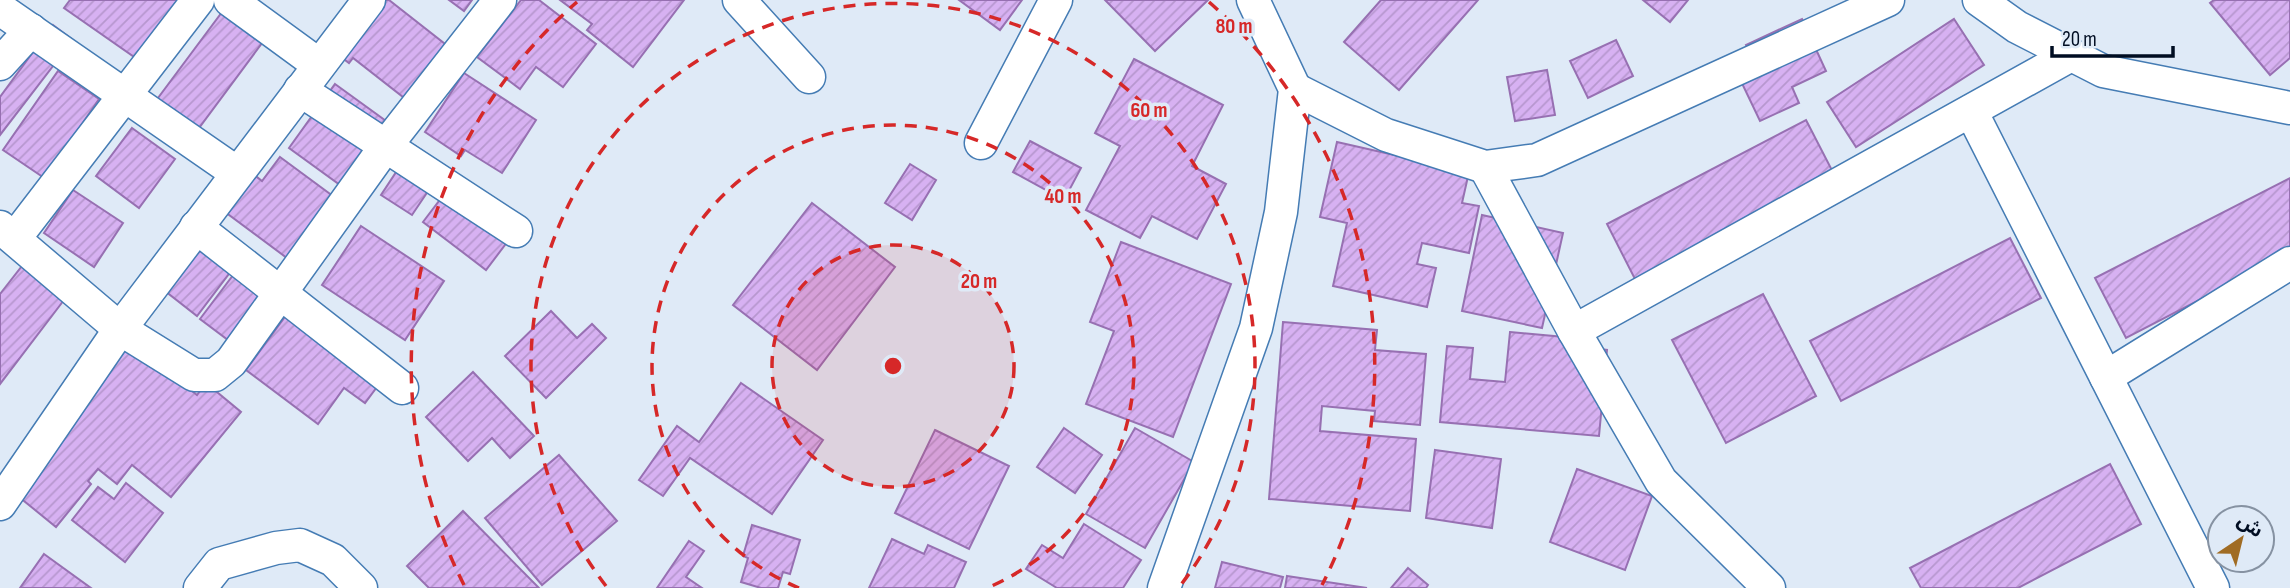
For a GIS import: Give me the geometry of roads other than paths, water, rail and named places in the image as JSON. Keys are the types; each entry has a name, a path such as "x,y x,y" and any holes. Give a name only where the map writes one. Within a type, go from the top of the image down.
{"street":[{"path":"198,0 125,95 7,232 120,329 194,375 215,375 231,362 385,147 500,0"},
{"path":"230,0 319,65"},
{"path":"0,504 120,329 369,0"},
{"path":"739,0 809,77"},
{"path":"981,143 1056,0"},
{"path":"1164,588 1256,328 1281,212 1295,89 1253,0"},
{"path":"1295,89 1386,135 1485,167 1537,160 1888,0"},
{"path":"1979,0 2017,27 2103,71 2290,108"},
{"path":"0,9 237,173"},
{"path":"0,64 31,30"},
{"path":"1574,331 2071,55"},
{"path":"300,90 516,231"},
{"path":"1971,111 2213,588"},
{"path":"1485,167 1574,331 1661,481 1769,588"},
{"path":"196,227 402,388"},
{"path":"2106,377 2290,263"},
{"path":"200,588 219,564 276,548 300,545 333,560 360,588"}]}
